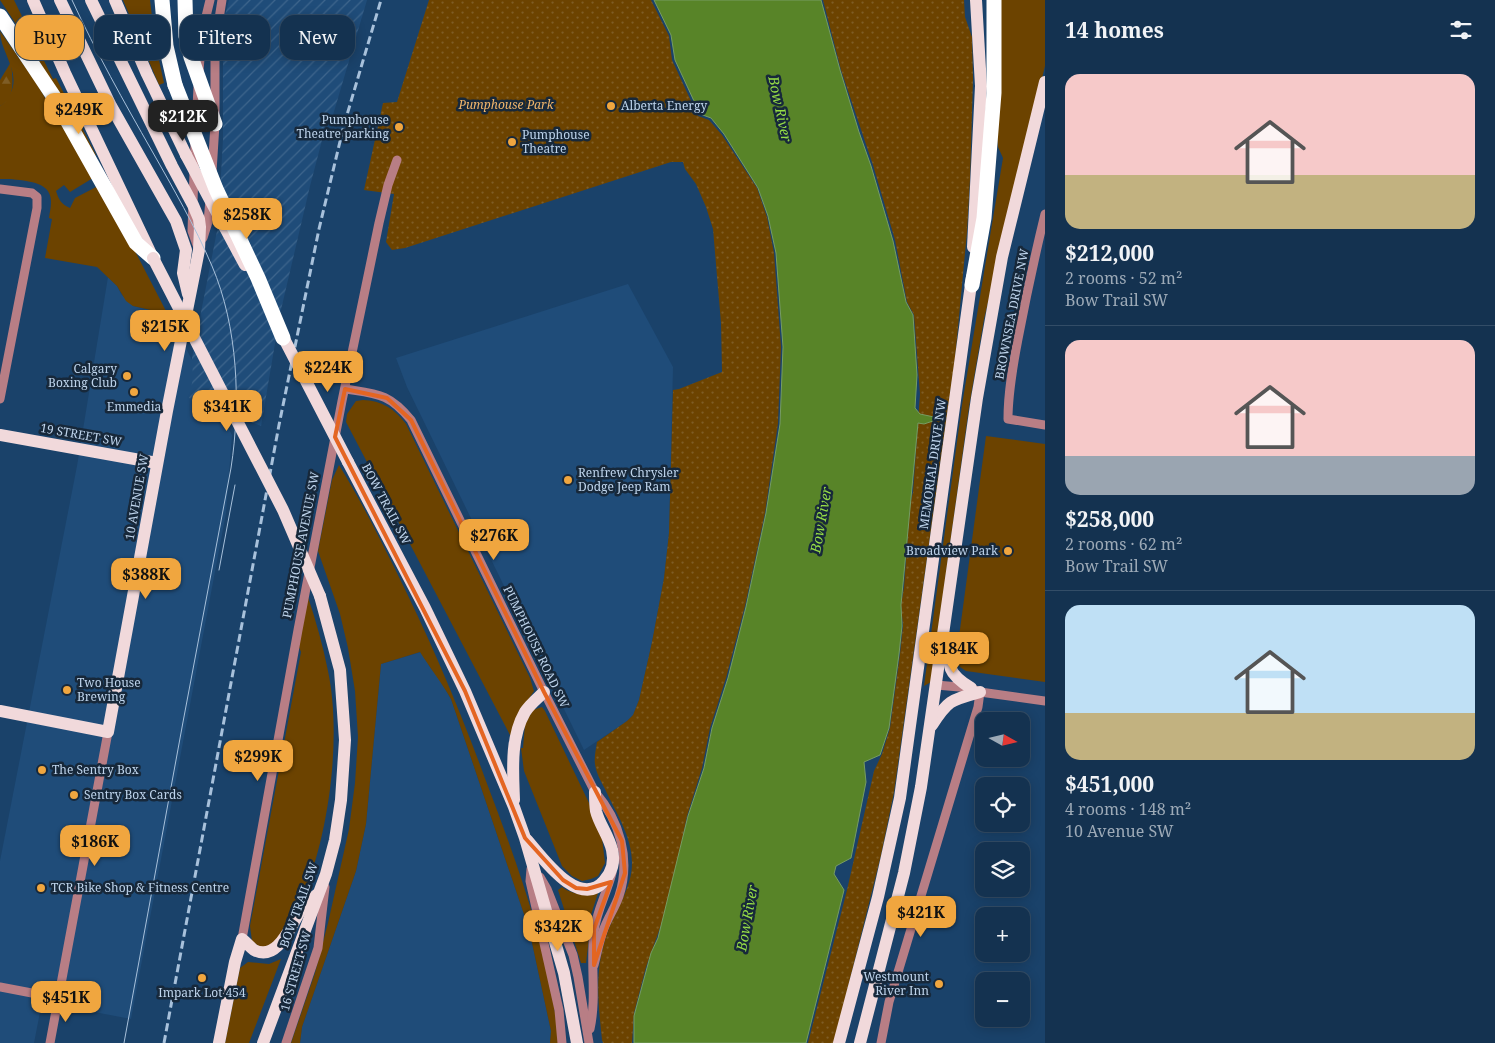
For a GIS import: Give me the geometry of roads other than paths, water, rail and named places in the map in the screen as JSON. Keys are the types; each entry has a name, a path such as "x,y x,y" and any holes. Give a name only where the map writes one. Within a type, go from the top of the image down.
{"highway":[{"path":"162,0 163,15"},
{"path":"167,0 167,15"},
{"path":"185,0 186,36 191,57 215,124"},
{"path":"972,286 984,218 993,102 994,0"},
{"path":"0,16 54,97 136,243 153,258"},
{"path":"169,60 175,85 216,189 258,278 283,338"}],"main road":[{"name":"BOW TRAIL SW","path":"33,0 65,73 153,258 283,510 320,596 340,670 346,740 341,800 335,840 326,874 263,1043"},
{"path":"60,0 111,106 176,221 186,250 183,273 189,298"},
{"name":"10 AVENUE SW","path":"91,0 193,205 199,219 200,228 199,250 157,463 108,732"},
{"name":"BOW TRAIL SW","path":"115,0 146,74 186,155 425,608 465,691 514,807 525,838 564,973 577,1043"},
{"name":"MEMORIAL DRIVE NW","path":"839,1043 878,897 900,798 972,286 981,86 976,0"},
{"path":"860,1043 904,872 921,787 977,398 1002,257 1045,82"},
{"path":"172,166 181,170 195,166"},
{"path":"176,221 183,227 200,228"},
{"path":"975,690 959,680 952,672 949,655 974,473 977,398"},
{"name":"19 STREET SW","path":"0,435 157,463"},
{"path":"911,725 923,696 936,686"},
{"path":"930,730 947,704 975,690"},
{"path":"514,807 512,768 518,728 526,710 544,692"},
{"path":"0,711 108,732"},
{"path":"525,838 563,880 576,888 587,889 600,885 610,875 613,866 612,850 596,811 595,792"},
{"path":"220,1043 235,962 242,939 254,949 261,952 269,952 284,939 304,906 318,894"}],"street":[{"path":"193,205 198,80 202,33 210,0"},
{"path":"200,228 215,124 215,44 222,0"},
{"name":"PUMPHOUSE AVENUE SW","path":"242,939 298,630 345,389 379,224 388,185 397,160"},
{"path":"0,189 32,193 37,198 0,400"},
{"name":"BROWNSEA DRIVE NW","path":"1045,214 1028,286 1013,363 1008,419 1045,425"},
{"name":"PUMPHOUSE ROAD SW","path":"345,389 375,393 387,398 395,403 411,420 544,692 595,792 604,802 622,841 625,873 619,897 603,931 594,965"},
{"path":"936,686 1045,701"},
{"path":"881,1043 890,1002 978,707 975,690"},
{"name":"10 AVENUE SW","path":"50,1043 108,732"},
{"path":"531,862 547,889 573,955 589,1040"},
{"path":"531,862 530,881 559,1010 562,1043"},
{"path":"589,1040 593,1017 594,929 608,888 613,866"},
{"name":"16 STREET SW","path":"286,1043 318,948 326,874"},
{"path":"0,987 58,998"}],"water":[{"name":"Bow River","path":"654,0 821,0 840,70 893,241 906,302 913,315 917,375 915,408 920,414 934,417 933,421 924,424 918,423 901,605 902,626 889,728 880,755 864,762 866,782 851,858 836,866 834,874 844,890 806,1043 634,1043 634,1016 651,953 658,938 688,816 704,768 712,728 728,678 746,607 766,513 780,424 783,347 776,253 768,216 758,188 724,134 711,118 700,114 675,60 671,35"}],"tram line":[{"path":"72,0 110,77 184,207 212,266 227,314 235,366 236,418 231,468 124,1043"},
{"path":"219,570 235,485"}],"railway":[{"path":"164,1043 279,425 319,229 344,125 381,0"}],"place":[{"name":"Alberta Energy","path":"611,106"},
{"name":"Pumphouse Theatre parking","path":"399,127"},
{"name":"Pumphouse Theatre","path":"512,142"},
{"name":"Calgary Boxing Club","path":"127,376"},
{"name":"Emmedia","path":"134,392"},
{"name":"Renfrew Chrysler Dodge Jeep Ram","path":"568,480"},
{"name":"Broadview Park","path":"1008,551"},
{"name":"Two House Brewing","path":"67,690"},
{"name":"The Sentry Box","path":"42,770"},
{"name":"Sentry Box Cards","path":"74,795"},
{"name":"TCR Bike Shop & Fitness Centre","path":"41,888"},
{"name":"Impark Lot 454","path":"202,978"},
{"name":"Westmount River Inn","path":"939,984"}],"park label":[{"name":"Pumphouse Park","path":"506,105"}]}
